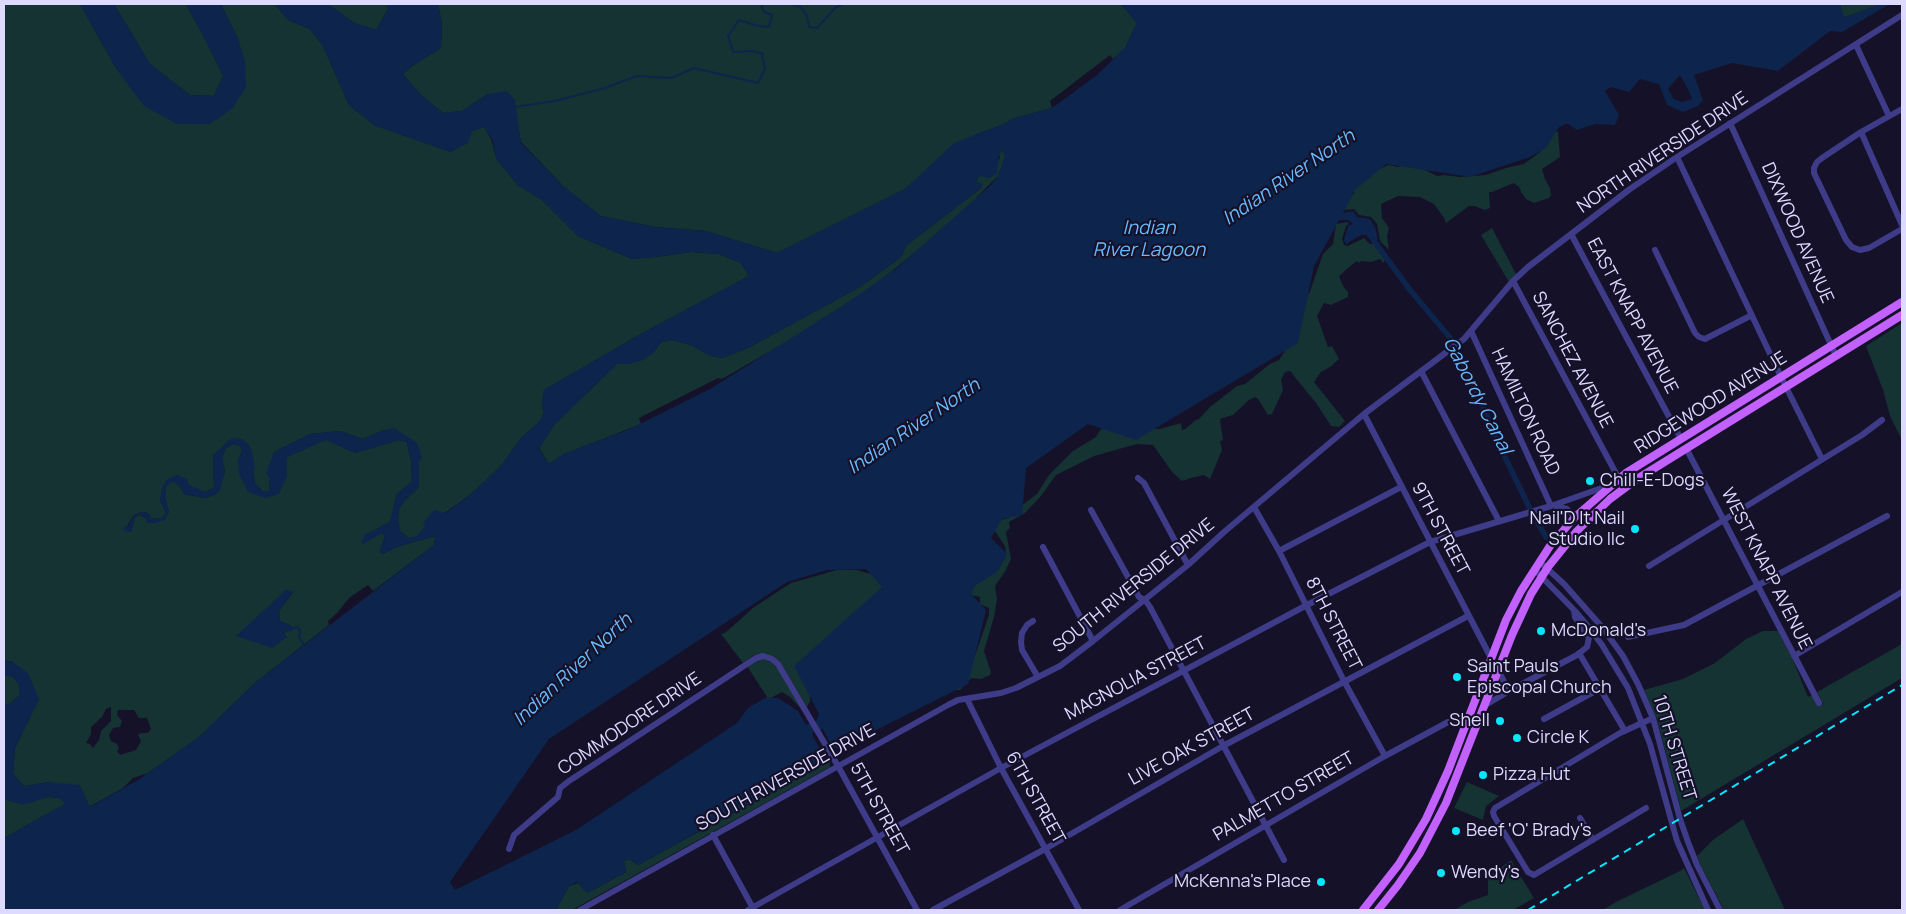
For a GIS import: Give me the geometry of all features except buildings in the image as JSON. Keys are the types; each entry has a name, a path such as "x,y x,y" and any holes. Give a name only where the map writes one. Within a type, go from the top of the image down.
{"main road":[{"name":"RIDGEWOOD AVENUE","path":"1363,910 1399,864 1419,833 1438,793 1510,612 1534,569 1575,516 1626,473 1902,302"},
{"name":"RIDGEWOOD AVENUE","path":"1378,910 1409,870 1428,838 1446,803 1522,613 1542,576 1577,531 1610,499 1637,479 1902,315"},
{"path":"1686,448 1694,430"},
{"path":"1672,457 1681,439"},
{"path":"1473,705 1477,725"},
{"path":"1466,722 1470,733 1469,746"}],"street":[{"name":"NORTH RIVERSIDE DRIVE","path":"1461,341 1513,281 1630,189 1677,157 1902,15"},
{"path":"1856,45 1888,116"},
{"path":"1902,109 1861,132 1817,162 1814,173 1846,240 1852,247 1860,250 1870,248 1902,229"},
{"name":"DIXWOOD AVENUE","path":"1730,124 1836,356"},
{"path":"1861,132 1902,225"},
{"path":"1677,157 1781,377 1822,458"},
{"name":"EAST KNAPP AVENUE","path":"1571,234 1681,439"},
{"path":"1655,250 1695,333 1699,337 1705,339 1752,315"},
{"name":"SANCHEZ AVENUE","path":"1513,281 1616,482"},
{"name":"HAMILTON ROAD","path":"1471,331 1552,506"},
{"name":"SOUTH RIVERSIDE DRIVE","path":"580,910 591,908 713,836 948,705 958,700 1001,693 1060,666 1093,642 1188,565 1254,506 1364,414 1461,341"},
{"path":"1421,371 1499,521"},
{"name":"9TH STREET","path":"1364,414 1491,658"},
{"path":"1648,566 1862,435 1882,420"},
{"name":"WEST KNAPP AVENUE","path":"1686,448 1819,703"},
{"path":"1138,478 1144,483 1188,565"},
{"name":"MAGNOLIA STREET","path":"751,909 1000,768 1430,542 1552,506 1616,482"},
{"path":"1279,551 1401,487"},
{"name":"8TH STREET","path":"1254,506 1307,605 1344,681 1385,756"},
{"path":"1552,506 1567,509 1575,516"},
{"path":"1091,510 1139,597 1145,600 1185,671 1284,860"},
{"path":"1628,637 1684,624 1887,516"},
{"path":"1043,547 1093,642"},
{"name":"10TH STREET","path":"1540,561 1602,628 1619,650 1638,684 1653,718 1688,842 1697,866 1720,910"},
{"name":"10TH STREET","path":"1534,569 1574,609 1602,645 1634,701 1679,847 1708,910"},
{"path":"1794,656 1902,592"},
{"path":"1484,706 1587,647 1590,640 1575,617 1574,609"},
{"name":"LIVE OAK STREET","path":"933,910 1045,849 1223,746 1468,616"},
{"path":"1033,621 1027,625 1022,633 1021,642 1022,650 1038,677"},
{"path":"1579,653 1625,731"},
{"name":"COMMODORE DRIVE","path":"509,848 514,835 558,797 560,788 569,780 756,658 763,656 772,659 783,672"},
{"path":"1498,670 1509,691"},
{"name":"5TH STREET","path":"783,672 838,766 917,910"},
{"path":"1544,719 1599,689"},
{"name":"6TH STREET","path":"967,699 1000,768 1079,910"},
{"path":"1646,808 1534,876 1528,872 1494,816 1495,808 1625,731 1653,718"},
{"name":"PALMETTO STREET","path":"1120,910 1385,756 1448,722 1459,720 1466,722"},
{"path":"1665,799 1674,797"},
{"path":"1580,818 1593,840"},
{"path":"1419,833 1428,838"},
{"path":"713,836 751,909"},
{"path":"1679,847 1688,842"},
{"path":"1399,864 1409,870"}],"green space":[{"path":"4,4 80,4 117,70 210,123 238,39 221,4 275,4 288,20 310,29 323,46 349,105 374,125 451,152 472,131 484,127 491,139 497,160 518,185 542,200 578,236 632,259 691,252 719,254 741,263 749,276 639,335 544,390 542,403 544,412 540,421 521,438 500,467 470,495 425,527 416,537 408,538 400,531 398,520 399,509 405,500 419,487 417,443 384,430 363,439 340,431 310,434 274,452 268,475 270,478 269,491 262,491 255,483 248,444 241,439 231,439 213,456 214,488 205,492 188,485 187,479 167,480 160,500 166,513 163,517 169,512 165,498 166,486 173,481 179,485 184,494 205,498 216,494 225,472 222,458 226,448 234,444 240,446 242,451 238,461 265,498 287,476 287,457 326,439 355,453 399,440 407,442 411,461 412,482 397,494 390,522 365,535 363,544 382,532 385,536 380,551 382,554 399,546 435,536 434,545 373,591 368,585 349,598 328,621 329,625 256,682 199,737 148,773 133,778 123,788 89,807 50,782 24,786 13,774 15,748 39,699 13,662 4,660","holes":["141,512 148,513 151,519 161,518 155,523 140,515 135,517 131,532 127,526 134,515","293,592 279,611 280,621 292,626 292,630 283,633 287,637 236,636","111,707 111,721 101,731 99,740 93,748 90,744 86,743 91,734 91,727 102,717 106,709","118,710 134,710 139,718 147,718 151,729 148,733 138,735 141,741 136,750 120,755 117,751 119,748 117,744 111,741 109,735 113,728 120,727 122,721 117,715"]},
{"path":"114,4 186,4 223,76 214,96 190,95 150,64"},
{"path":"328,4 387,4 388,9 376,30 354,23"},
{"path":"438,4 1121,4 1137,23 1125,48 1113,59 1110,55 1050,101 1052,108 1012,119 975,135 929,168 905,189 777,253 706,231 655,227 601,216 564,187 521,142 517,122 488,94 462,111 443,113 420,94 403,74 412,66 441,48 442,24"},
{"path":"1840,4 1881,4 1846,17 1843,16"},
{"path":"1558,131 1560,157 1542,169 1550,188 1551,195 1549,198 1534,203 1526,199 1520,188 1514,183 1489,192 1490,208 1485,210 1469,206 1446,223 1434,204 1420,197 1398,196 1381,204 1382,218 1389,228 1387,236 1389,250 1380,241 1377,224 1371,217 1359,215 1354,209 1344,210 1348,199 1354,194 1355,185 1389,165 1421,168 1437,176 1486,175 1524,164 1540,152 1554,133"},
{"path":"1005,147 1005,157 998,176 976,198 976,202 875,285 788,341 722,379 718,378 639,418 641,424 565,454 549,464 539,448 554,425 617,364 629,364 653,353 661,342 672,340 691,345 711,356 722,358 748,348 858,288 900,258 907,245 981,188 976,182 979,176 984,176 1000,158 999,154"},
{"path":"1347,222 1349,224 1346,226 1342,239 1344,245 1348,246 1364,238 1370,244 1374,244 1385,260 1383,263 1380,259 1371,262 1361,261 1359,263 1357,261 1354,263 1339,276 1348,292 1348,297 1331,305 1324,303 1317,316 1328,347 1332,346 1339,359 1321,372 1314,382 1345,421 1339,427 1331,426 1316,403 1290,371 1285,372 1281,380 1283,390 1272,414 1268,415 1255,397 1233,415 1220,419 1223,440 1220,441 1222,450 1210,479 1204,475 1182,481 1172,472 1153,445 1137,444 1094,456 1056,475 1041,496 1025,513 1009,522 1010,528 1006,532 1011,559 995,586 997,599 994,617 984,651 991,672 990,675 981,679 971,678 960,690 953,690 971,667 989,615 989,608 980,604 980,597 971,595 971,588 998,570 1006,555 1005,546 994,530 1001,520 1008,518 1037,494 1049,475 1073,451 1096,437 1100,430 1106,426 1160,429 1181,423 1182,430 1185,429 1237,386 1245,384 1270,364 1279,360 1285,351 1304,296 1309,294 1323,254 1333,244 1336,224"},
{"path":"1492,228 1516,274 1509,282 1481,235"},
{"path":"1902,323 1902,440 1890,416 1883,390 1866,346"},
{"path":"837,570 857,570 874,575 884,586 810,691 810,701 807,707 780,662 774,657 763,654 754,655 743,663 721,634 725,633 753,608 791,583"},
{"path":"1763,631 1778,631 1793,660 1808,697 1812,695 1818,706 1823,704 1817,692 1902,644 1902,678 1681,811 1657,719 1644,690 1683,679 1715,663 1746,639"},
{"path":"763,659 776,665 802,710 790,697 782,692 767,700 767,697 747,666"},
{"path":"4,675 11,676 19,684 19,696 4,706"},
{"path":"830,760 830,767 572,910 556,910 569,886 578,883 587,893 626,872 624,861 629,859 638,865"},
{"path":"1467,782 1499,796 1486,806 1483,820 1454,808"},
{"path":"48,797 61,798 65,804 4,838 4,799 23,804"},
{"path":"1743,819 1785,910 1724,910 1700,864 1697,856 1713,840"},
{"path":"1511,860 1534,898 1513,910 1454,910 1468,902 1488,895 1488,877"},
{"path":"1684,868 1705,910 1603,910 1616,902"}],"water":[{"path":"80,4 114,4 150,64 190,95 214,96 223,76 186,4 221,4 238,39 245,61 246,87 232,109 210,124 177,124 144,106 117,70"},
{"name":"Indian River Lagoon","path":"275,4 328,4 354,23 376,30 388,9 387,4 438,4 442,24 441,48 412,66 403,74 420,94 443,113 462,111 488,94 507,91 515,100 521,143 564,187 601,216 655,227 706,231 777,253 905,189 954,143 1004,124 1012,119 1052,108 1096,76 1125,48 1137,23 1121,4 1840,4 1843,16 1846,17 1881,4 1890,4 1842,32 1830,31 1778,71 1732,63 1694,75 1703,100 1698,106 1683,112 1667,105 1659,84 1640,79 1629,92 1611,87 1605,91 1619,115 1615,125 1595,124 1577,130 1565,124 1558,128 1546,148 1530,157 1470,177 1386,164 1355,190 1343,213 1353,211 1357,217 1370,219 1375,227 1378,239 1372,242 1366,235 1361,235 1346,244 1344,240 1348,226 1353,224 1348,220 1339,220 1314,266 1298,343 1136,440 1088,424 1026,468 1022,515 1002,519 991,538 1007,554 996,573 974,586 972,595 986,610 968,684 838,749 831,745 823,729 814,731 812,734 826,761 638,865 629,859 624,861 626,872 587,893 577,882 569,886 556,910 4,910 4,838 65,804 60,798 48,797 23,805 4,799 4,706 19,696 19,684 11,676 4,675 4,660 13,662 28,673 39,699 15,748 13,774 24,786 50,782 80,785 90,807 138,780 199,737 256,682 434,545 435,536 399,546 382,554 380,551 385,537 382,533 363,544 361,542 365,535 390,522 397,494 412,482 411,461 407,442 399,440 355,453 326,440 287,457 287,476 279,494 265,498 248,492 239,474 238,461 242,451 240,446 234,444 226,448 222,458 225,472 220,490 216,494 205,498 184,494 179,485 173,481 166,486 165,498 169,512 165,520 147,523 145,517 140,515 135,517 131,532 124,531 123,528 128,526 134,515 142,512 148,513 151,519 162,518 166,513 160,500 162,488 166,480 177,475 187,479 189,485 205,492 214,488 213,456 231,438 241,439 248,444 252,451 255,483 262,491 269,491 270,478 266,473 274,452 310,434 340,431 363,439 394,428 417,443 422,457 419,462 419,487 405,500 399,509 398,519 400,531 408,538 415,537 425,527 423,523 434,510 446,513 470,495 500,467 521,438 540,421 544,412 542,403 544,390 639,335 749,276 741,263 719,254 691,252 632,259 578,236 542,200 518,185 497,160 492,139 484,127 472,131 468,143 451,152 374,125 349,105 323,46 310,29 288,20","holes":["1680,75 1692,99 1682,102 1674,99 1668,89","1004,149 1005,157 998,176 991,185 898,267 844,305 710,389 630,429 563,454 549,464 539,449 554,425 617,364 629,364 643,360 653,353 661,342 672,340 691,345 711,356 722,358 748,348 858,288 900,258 907,245 981,188 983,184 976,182 979,176 990,178 997,173 999,154","866,569 882,587 794,666 819,714 816,721 806,725 798,711 778,698 765,698 748,708 737,723 576,830 455,890 450,882 549,739 787,582 827,570"]},
{"path":"286,590 293,591 279,611 280,621 292,626 292,630 283,633 287,637 272,648 236,636"}],"waterway":[{"path":"515,107 555,101 605,88 637,76 671,78 694,68 758,83 765,69 762,53 751,51 733,52 728,36 739,20 758,26 769,27 772,15 764,12 761,4"},
{"path":"791,4 801,7 807,16 809,27 817,28 836,7 842,5"},
{"name":"Gabordy Canal","path":"1374,241 1410,290 1452,340 1465,365 1502,451 1532,513 1546,537"},
{"path":"292,629 297,627 300,630 299,637 304,645"}],"railway":[{"path":"1528,910 1902,685"}],"place":[{"name":"Chill-E-Dogs","path":"1590,481"},
{"name":"Nail'D It Nail Studio llc","path":"1635,529"},
{"name":"McDonald's","path":"1541,631"},
{"name":"Saint Pauls Episcopal Church","path":"1457,677"},
{"name":"Shell","path":"1500,721"},
{"name":"Circle K","path":"1517,738"},
{"name":"Pizza Hut","path":"1483,775"},
{"name":"Beef 'O' Brady's","path":"1456,831"},
{"name":"Wendy's","path":"1441,873"},
{"name":"McKenna's Place","path":"1321,882"}],"water label":[{"name":"Indian River North","path":"1289,178"},
{"name":"Indian River North","path":"914,427"},
{"name":"Indian River North","path":"573,670"}]}
